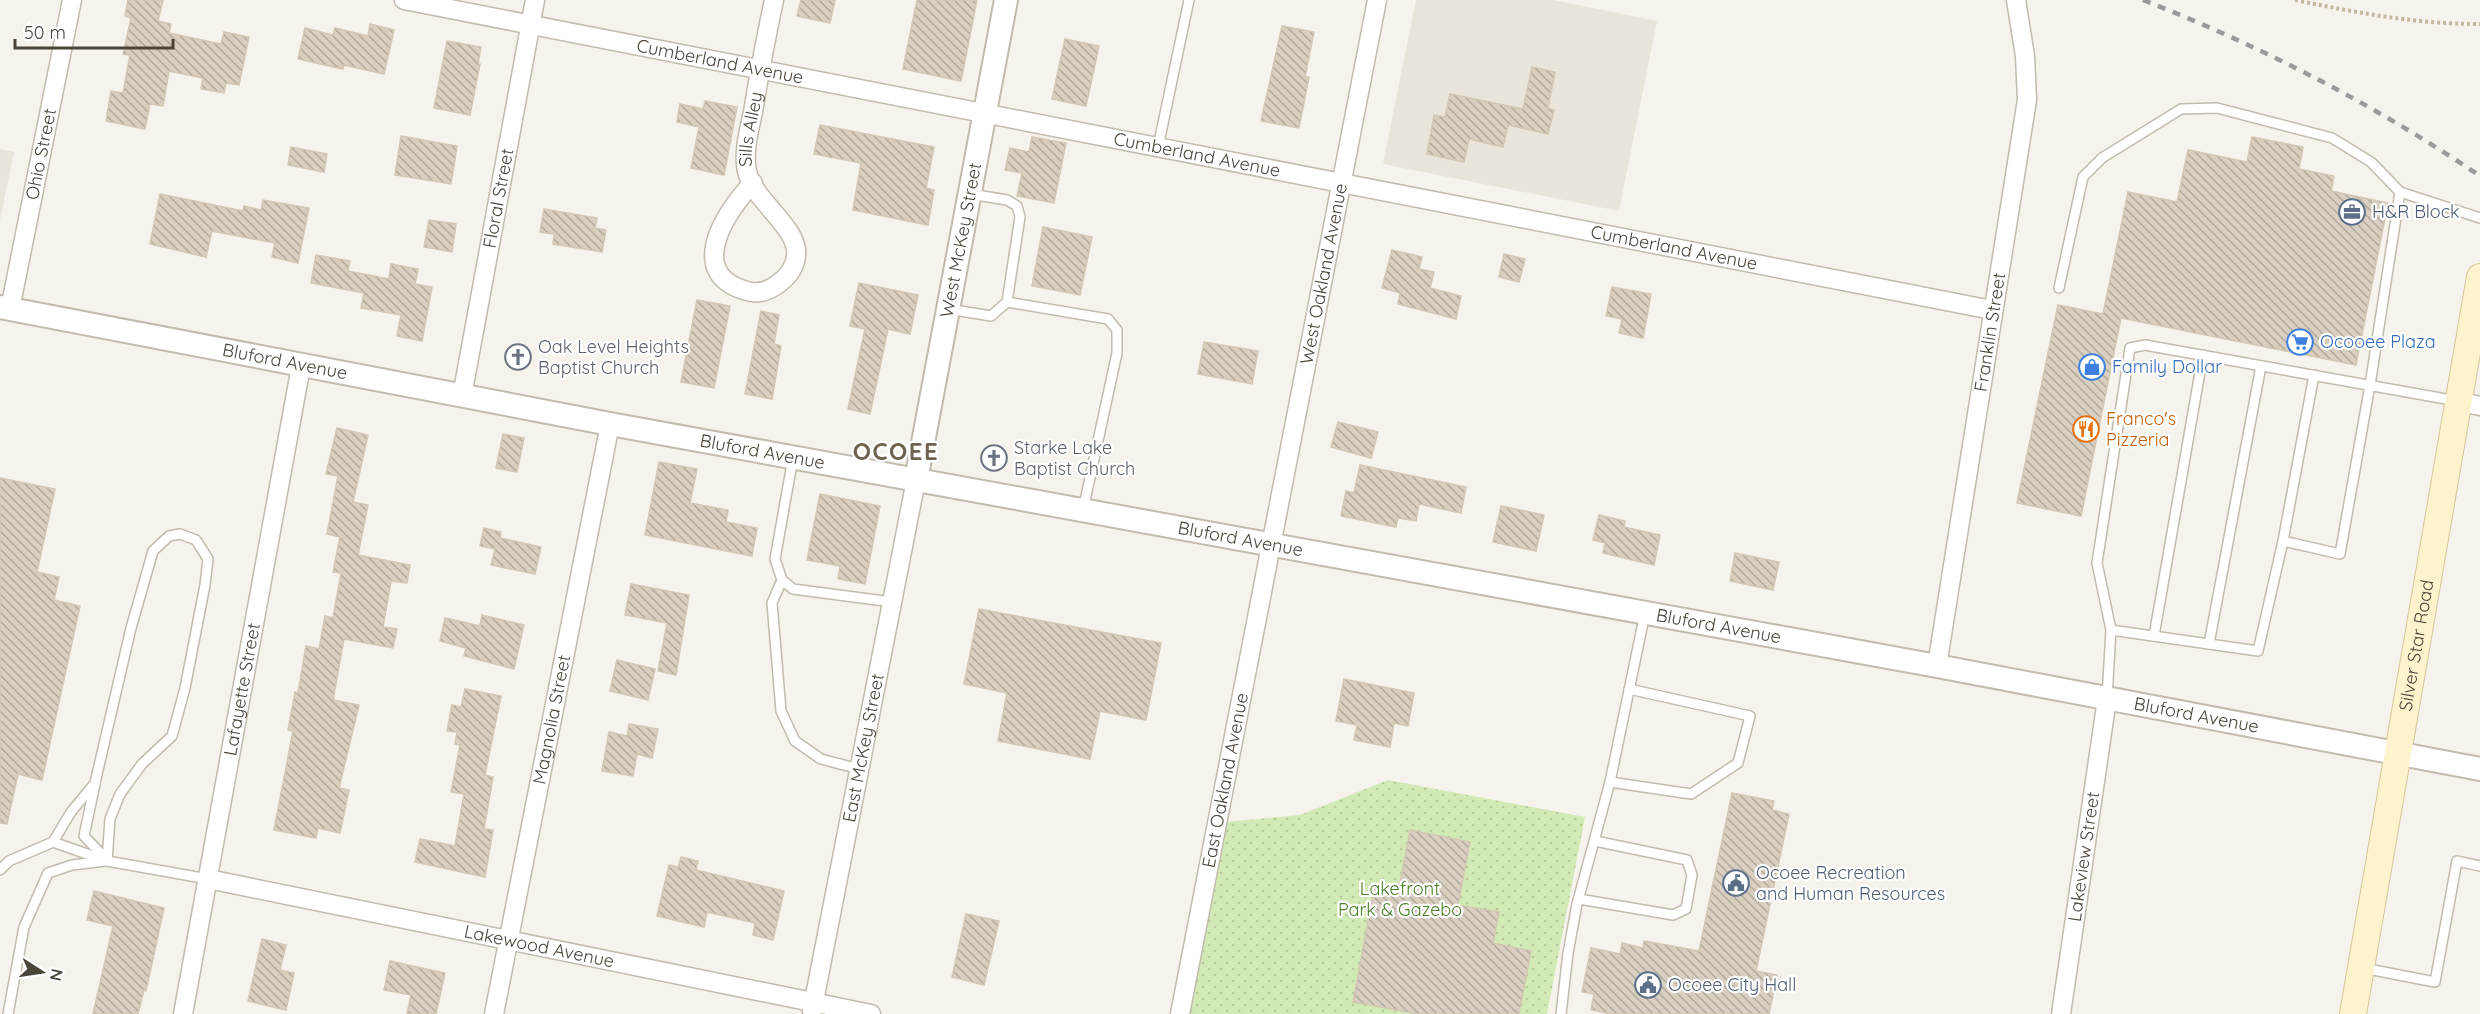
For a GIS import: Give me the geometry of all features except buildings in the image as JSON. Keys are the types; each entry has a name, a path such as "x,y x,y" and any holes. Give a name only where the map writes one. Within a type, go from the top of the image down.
{"main road":[{"name":"Silver Star Road","path":"2353,1014 2398,753 2469,403 2480,277"}],"street":[{"name":"Ohio Street","path":"5,308 72,0"},
{"name":"Cumberland Avenue","path":"404,0 1992,310"},
{"name":"Floral Street","path":"462,396 535,0"},
{"name":"Sills Alley","path":"753,183 735,202 715,242 714,267 723,280 739,289 760,294 773,289 797,258 795,245 788,229 770,211 747,172 747,143 774,0"},
{"name":"West McKey Street","path":"916,480 1006,0"},
{"name":"West Oakland Avenue","path":"1271,546 1377,0"},
{"name":"Franklin Street","path":"1937,666 2027,100 2025,57 2016,0"},
{"name":"Bluford Avenue","path":"5,308 610,424 1937,666 2480,769"},
{"name":"Lafayette Street","path":"183,1014 301,366"},
{"name":"Magnolia Street","path":"494,1014 610,424"},
{"name":"East McKey Street","path":"812,1008 916,480"},
{"name":"East Oakland Avenue","path":"1180,1014 1271,546"},
{"name":"Lakeview Street","path":"2061,1014 2107,699"},
{"name":"Lakewood Avenue","path":"208,879 508,940 812,1008 871,1014"}],"lane":[{"path":"1158,147 1189,0"},
{"path":"2059,288 2083,177 2102,158 2181,109 2217,108 2332,138 2371,162 2400,192 2480,218"},
{"path":"2283,541 2340,554 2370,386 2400,192"},
{"path":"948,309 991,316 1007,302 1020,217 1017,206 1007,200 970,194"},
{"path":"1007,302 1108,319 1117,330 1117,353 1083,511"},
{"path":"2107,699 2110,630 2097,564 2130,348 2145,345 2469,403"},
{"path":"2154,636 2203,355"},
{"path":"2209,644 2261,366"},
{"path":"2110,630 2258,651 2283,541 2314,375"},
{"path":"793,458 775,560 782,580 793,589 892,602"},
{"path":"180,534 196,540 208,559 185,688 172,736 142,764 120,794 110,819 107,861 84,836 95,783 146,571 153,551 169,536 180,534"},
{"path":"782,580 772,603 781,711 795,741 821,759 859,769"},
{"path":"1561,1014 1568,953 1579,899 1610,782 1645,614"},
{"path":"1610,782 1691,794 1737,763 1750,716 1629,689"},
{"path":"0,870 9,861 53,842 71,812 95,783"},
{"path":"1579,899 1672,915 1686,909 1692,875 1687,860 1595,841"},
{"path":"53,842 107,861 208,879"},
{"path":"8,1014 24,927 48,873 72,865 107,861"},
{"path":"2361,967 2435,982 2457,861 2480,866"}],"path":[{"path":"2295,0 2374,17 2446,24 2480,24"}],"shaded area":[{"path":"1416,0 1553,0 1657,21 1619,211 1383,164"},
{"path":"0,149 14,152 0,220"}],"green space":[{"name":"Lakefront Park & Gazebo","path":"1388,780 1585,817 1547,1014 1189,1014 1226,822 1300,815"}],"railway":[{"path":"2143,0 2274,57 2400,125 2480,176"}],"place":[{"name":"H&R Block","path":"2352,212"},
{"name":"Ocooee Plaza","path":"2300,342"},
{"name":"Oak Level Heights Baptist Church","path":"518,357"},
{"name":"Family Dollar","path":"2092,367"},
{"name":"Franco's Pizzeria","path":"2086,429"},
{"name":"Starke Lake Baptist Church","path":"994,458"},
{"name":"Ocoee Recreation and Human Resources","path":"1736,883"},
{"name":"Ocoee City Hall","path":"1648,985"}],"district":[{"name":"OCOEE","path":"896,452"}]}
